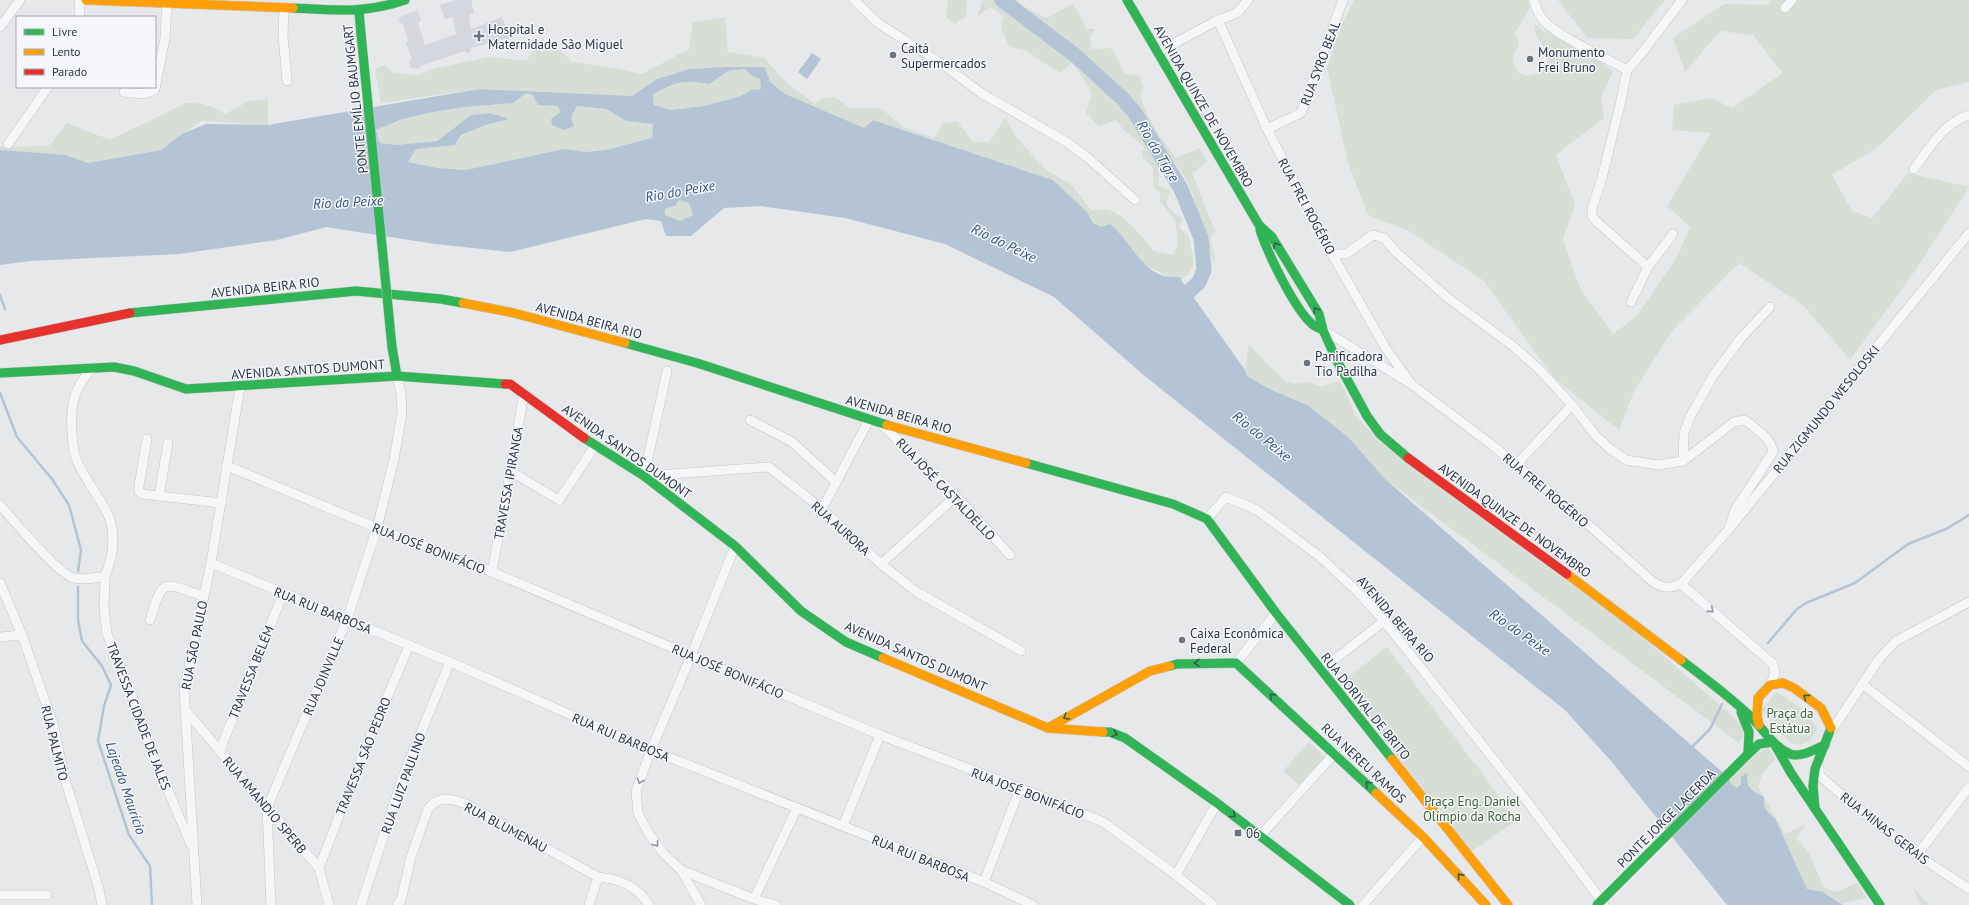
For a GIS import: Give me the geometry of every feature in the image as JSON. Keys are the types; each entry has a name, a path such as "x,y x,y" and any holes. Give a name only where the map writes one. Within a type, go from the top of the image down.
{"street":[{"path":"0,27 20,0"},
{"path":"79,0 80,16"},
{"path":"86,0 359,11 385,3 405,0"},
{"path":"854,0 878,23 945,66 981,93 1065,141 1087,157 1135,200"},
{"name":"AVENIDA QUINZE DE NOVEMBRO","path":"1127,0 1259,225 1272,237 1318,314 1323,330 1353,392 1380,434 1400,452 1623,615 1731,698 1759,725"},
{"path":"1158,52 1218,20 1237,13 1248,0"},
{"name":"RUA SYRO BEAL","path":"1267,129 1301,113 1343,0"},
{"path":"1534,0 1535,7 1544,20 1558,32 1627,70"},
{"path":"1648,267 1596,222 1592,216 1592,209 1602,178 1627,70 1682,0"},
{"path":"1785,8 1792,0"},
{"path":"156,80 165,38 167,3"},
{"path":"284,8 283,36 287,81"},
{"name":"PONTE EMÍLIO BAUMGART","path":"359,11 392,347 398,376"},
{"name":"RUA FREI ROGÉRIO","path":"1218,20 1267,129 1332,254 1385,347 1411,384"},
{"path":"8,144 47,88"},
{"path":"124,92 147,93 152,92 154,88"},
{"path":"1914,169 1944,130 1957,120 1969,115"},
{"name":"AVENIDA QUINZE DE NOVEMBRO","path":"1259,225 1261,238 1297,303 1312,324 1323,330"},
{"name":"RUA ZIGMUNDO WESOLOSKI","path":"1682,584 1729,529 1969,233"},
{"path":"1631,302 1648,267 1673,234"},
{"path":"1332,254 1346,254 1373,235 1384,238 1397,252 1448,298 1512,346 1540,371 1572,404 1596,436 1609,448 1626,460 1658,465 1683,461 1739,420 1748,422 1772,446 1773,452 1735,510 1729,529"},
{"path":"1278,269 1290,268"},
{"name":"AVENIDA BEIRA RIO","path":"0,340 129,313 356,291 441,300 514,313 697,363 881,424 1173,504 1207,519 1226,496 1257,510 1319,556 1358,592 1384,621 1529,804 1605,905"},
{"path":"1297,303 1301,300 1304,292"},
{"path":"1683,461 1684,433 1688,421 1713,376 1741,338 1770,307"},
{"name":"RUA FREI ROGÉRIO","path":"1323,330 1411,384 1516,465 1581,518 1660,587 1668,588 1682,584"},
{"name":"AVENIDA SANTOS DUMONT","path":"0,372 114,367 134,371 186,389 240,387 398,376 510,384 595,446 644,476 735,546 801,611 846,642 1048,728 1110,732 1125,738 1217,803 1350,905"},
{"name":"TRAVESSA CIDADE DE JALES","path":"92,368 83,378 74,400 72,434 77,462 108,516 114,537 112,559 105,576 104,608 107,634 140,716 147,740 193,851"},
{"path":"644,476 666,371"},
{"name":"RUA JOINVILLE","path":"271,905 267,808 347,619 377,528 394,458 402,413 401,392 398,376"},
{"name":"RUA SÃO PAULO","path":"197,905 184,698 186,676 211,563 240,387"},
{"name":"TRAVESSA IPIRANGA","path":"492,572 524,394"},
{"path":"1516,465 1572,404"},
{"path":"750,420 792,442 836,482"},
{"path":"822,509 869,420"},
{"name":"RUA JOSÉ CASTALDELLO","path":"881,424 956,496 1010,555"},
{"path":"147,439 139,491 142,494 221,503"},
{"path":"159,496 168,443"},
{"path":"510,471 559,500 595,446"},
{"name":"RUA JOSÉ BONIFÁCIO","path":"226,466 377,528 492,572 880,735 1020,788 1103,822 1176,875 1213,905"},
{"name":"RUA AURORA","path":"644,476 769,467 822,509 881,564 917,592 1021,651"},
{"path":"881,564 956,496"},
{"path":"0,505 68,576 86,579 105,576"},
{"name":"RUA DORIVAL DE BRITO","path":"1207,519 1276,614 1508,905"},
{"path":"701,905 681,870 664,854 649,834 638,813 636,791 651,750 735,546"},
{"name":"RUA RUI BARBOSA","path":"211,563 450,662 651,750 984,882 1033,905"},
{"name":"RUA PALMITO","path":"0,583 22,635 54,727 64,776 99,889 102,905"},
{"path":"1682,584 1772,664 1775,674 1770,685"},
{"path":"150,620 158,594 165,586 171,585 203,596"},
{"name":"TRAVESSA BELÉM","path":"220,750 283,594"},
{"path":"1815,808 1813,786 1820,756 1832,730 1879,659 1896,641 1969,602"},
{"path":"1048,728 1150,671 1177,664 1236,663 1276,614"},
{"path":"1321,670 1384,621"},
{"path":"0,637 22,635"},
{"name":"TRAVESSA SÃO PEDRO","path":"319,868 363,754 409,646"},
{"name":"RUA LUIZ PAULINO","path":"361,905 403,776 450,662"},
{"name":"RUA NEREU RAMOS","path":"1236,663 1335,753 1423,837 1486,905"},
{"path":"1842,714 1821,708 1790,685 1783,683 1770,685 1751,699 1759,725 1774,743 1815,808 1880,905"},
{"path":"1862,684 1969,767"},
{"path":"1731,698 1747,721 1750,736 1749,752"},
{"name":"AVENIDA QUINZE DE NOVEMBRO","path":"1731,698 1751,699"},
{"path":"1821,708 1832,730"},
{"path":"1079,710 1084,723 1090,731"},
{"name":"RUA AMANDIO SPERB","path":"186,712 220,750 267,808 319,868 329,905"},
{"name":"PONTE JORGE LACERDA","path":"1749,752 1759,725"},
{"path":"843,826 880,735"},
{"path":"1774,743 1791,754 1800,755 1825,745"},
{"name":"PONTE JORGE LACERDA","path":"1597,905 1749,752 1759,744 1774,743"},
{"path":"1260,836 1335,753"},
{"name":"RUA MINAS GERAIS","path":"1820,756 1819,774 1824,780 1917,855 1969,888"},
{"path":"1917,855 1969,787"},
{"path":"984,882 1020,788"},
{"name":"RUA BLUMENAU","path":"398,905 401,900 410,858 423,820 428,809 434,802 443,799 454,800 466,804 598,877 611,878 628,884 642,893 649,905"},
{"path":"1176,875 1217,803"},
{"path":"754,899 796,808"},
{"path":"1363,905 1423,837"},
{"path":"681,870 754,899 776,905"},
{"path":"589,905 598,877"},
{"path":"0,895 46,895"}],"shaded area":[{"name":"Hospital e Maternidade São Miguel","path":"456,0 471,0 474,13 469,15 471,29 502,17 510,38 471,48 471,52 467,53 465,51 420,66 419,69 410,68 409,62 412,59 406,43 408,41 403,24 401,24 398,18 417,10 421,20 418,23 425,45 456,34 453,17 445,19 440,5"}],"green space":[{"path":"948,0 967,0 966,16 955,24 946,17"},
{"path":"983,0 998,0 1063,48 1093,73 1113,93 1157,153 1160,169 1158,185 1170,190 1166,204 1175,214 1183,218 1179,227 1189,237 1194,263 1189,274 1178,282 1144,264 1093,223 1087,212 1053,180 873,120 864,128 799,101 776,88 767,77 765,67 689,69 657,79 632,96 479,89 381,103 375,69 385,65 394,73 419,75 433,69 488,57 526,61 536,46 554,44 572,62 615,68 642,74 689,49 693,22 725,17 728,52 765,58 781,78 815,104 824,98 835,97 850,108 880,108 905,128 934,138 942,124 957,121 973,142 989,142 1005,118 1015,135 1032,155 1048,171 1071,184 1092,211 1100,209 1111,210 1125,219 1154,251 1173,255 1178,244 1175,219 1160,202 1160,194 1154,187 1153,168 1142,156 1144,147 1123,129 1116,120 1099,126 1086,113 1092,93 1072,63 1060,73 1024,50 1009,47 1001,27 1004,16 990,7 977,17"},
{"path":"1010,0 1016,0 1023,6 1046,18 1073,4 1087,29 1095,29 1090,37 1092,49 1112,48 1124,73 1139,76 1143,87 1140,94 1146,112 1159,135 1176,158 1200,148 1207,162 1192,173 1215,231 1210,239 1215,258 1214,264 1195,211 1193,194 1185,177 1126,95 1075,49"},
{"path":"1354,0 1528,0 1530,8 1515,32 1519,44 1513,56 1513,63 1519,73 1528,76 1542,73 1548,61 1546,48 1536,34 1535,24 1546,33 1549,29 1613,71 1601,97 1604,118 1556,155 1575,205 1563,239 1580,288 1613,334 1637,316 1677,257 1690,227 1667,206 1711,133 1672,130 1674,105 1711,98 1732,108 1783,73 1753,35 1720,31 1685,72 1673,38 1724,4 1766,5 1771,0 1969,0 1969,82 1936,90 1877,148 1832,175 1852,211 1872,218 1908,173 1969,187 1917,268 1850,360 1804,306 1739,263 1672,331 1634,391 1619,430 1555,379 1483,280 1407,230 1368,215 1348,163 1327,68 1341,26"},
{"path":"1558,0 1665,0 1633,39 1587,38"},
{"path":"745,69 751,75 760,79 761,89 751,90 741,96 704,106 671,110 654,105 653,94 674,84 693,82 709,84 728,71"},
{"path":"526,93 533,94 539,105 558,106 561,112 571,118 577,106 606,109 626,121 653,124 652,138 606,150 586,152 564,149 466,170 438,168 408,162 416,149 455,145 460,138 472,130 508,119 471,115 437,141 397,145 380,143 376,129 400,120 428,113 465,107 513,103"},
{"path":"268,99 268,125 202,121 161,150 88,163 66,155 0,150 0,147 49,146 67,123 110,140 186,103 207,105 216,108 225,114 249,101"},
{"path":"679,200 689,203 693,215 680,221 664,215 665,209 675,206"},
{"path":"1249,344 1285,381 1296,384 1309,382 1321,387 1340,381 1355,415 1382,443 1647,641 1741,724 1744,735 1739,743 1385,479 1348,437 1309,406 1268,388 1247,376 1245,370"},
{"name":"Praça Eng. Daniel Olímpio da Rocha","path":"1387,647 1517,820 1469,853 1342,682"},
{"name":"Praça da Estátua","path":"1776,692 1794,703 1805,712 1814,723 1817,729 1810,740 1803,744 1796,744 1788,740 1774,726 1762,710"},
{"path":"1309,742 1326,758 1301,786 1283,771"},
{"path":"1768,747 1775,759 1762,775 1758,786 1785,834 1806,824 1796,838 1809,853 1824,888 1837,892 1858,882 1866,898 1842,903 1823,892 1807,889 1775,818 1766,809 1764,797 1749,786 1747,773 1741,777 1741,784 1737,788 1731,784 1729,780 1758,753"},
{"path":"1913,887 1929,905 1921,905"}],"water":[{"path":"812,53 821,59 807,79 798,72"},
{"name":"Rio do Peixe","path":"765,67 770,82 785,94 864,128 873,120 1053,180 1087,212 1093,223 1101,227 1110,224 1117,230 1148,267 1164,276 1179,277 1245,370 1247,376 1268,388 1309,406 1348,437 1385,479 1728,777 1731,784 1737,788 1741,784 1741,777 1747,773 1750,788 1764,797 1765,807 1775,818 1807,889 1823,892 1843,905 1727,905 1611,761 1565,710 1146,377 1054,297 945,244 845,218 761,206 724,208 691,236 666,236 661,221 646,219 510,252 435,244 326,227 277,240 179,254 30,261 0,265 0,150 66,155 88,163 161,150 182,134 206,124 268,125 479,89 632,96 657,79 689,69","holes":["745,69 751,75 760,79 761,89 751,90 741,96 704,106 671,110 654,105 653,94 674,84 686,82 709,84 728,71","526,93 533,95 538,105 558,106 561,112 551,119 552,125 564,130 574,126 571,118 577,106 606,109 626,121 653,124 652,138 606,150 586,152 564,149 466,170 438,168 408,162 416,149 455,145 461,135 486,125 509,119 490,113 471,115 437,141 397,145 380,143 376,130 400,120 428,113 465,107 513,103","679,200 689,203 693,215 680,221 665,215 665,209 675,206"]}],"waterway":[{"name":"Rio do Tigre","path":"1002,0 1076,56 1123,99 1135,113 1181,189 1201,238 1204,270 1199,282 1174,306"},
{"name":"Lajeado Maurício","path":"0,295 5,309"},
{"name":"Lajeado Maurício","path":"0,393 17,437 52,479 69,505 81,550 78,571"},
{"path":"1768,643 1796,610 1806,603 1855,583 1908,544 1946,529 1969,515"},
{"name":"Lajeado Maurício","path":"78,587 78,620 82,641 102,666 111,685 104,706 98,741 129,835 150,866 152,905"},
{"path":"1692,747 1710,729 1722,704"}],"traffic: fast":[{"path":"293,8 349,10 376,7 405,0"},
{"path":"1127,0 1259,225 1272,237 1319,314 1323,330 1336,359 1367,416 1380,434 1408,458"},
{"path":"359,11 361,34"},
{"path":"361,34 392,347"},
{"path":"1260,230 1275,266 1297,306 1312,324 1323,330"},
{"path":"130,313 356,291 441,299 463,303"},
{"path":"625,343 697,363 887,425"},
{"path":"392,347 397,376"},
{"path":"0,373 114,367 134,371 186,389 397,376 505,384"},
{"path":"584,438 644,476 735,546 801,611 846,642 883,658"},
{"path":"1026,463 1173,504 1207,519 1276,613 1392,759"},
{"path":"1681,660 1717,687 1742,709 1755,721 1773,742 1784,751 1790,754 1799,755 1825,745"},
{"path":"1170,666 1177,664 1236,663 1376,793"},
{"path":"1741,712 1749,732 1748,754"},
{"path":"1815,808 1813,786 1815,769 1831,728"},
{"path":"1103,732 1110,732 1125,738 1217,803 1350,905"},
{"path":"1747,755 1759,744 1773,742"},
{"path":"1775,745 1791,773 1880,905"},
{"path":"1597,905 1747,755"}],"traffic: slow":[{"path":"86,0 293,8"},
{"path":"463,303 514,313 625,343"},
{"path":"887,425 1026,463"},
{"path":"1567,574 1681,660"},
{"path":"883,658 1048,728 1103,732"},
{"path":"1048,728 1150,671 1170,666"},
{"path":"1759,725 1757,717 1758,698 1770,685 1783,683 1794,688 1821,708 1831,728"},
{"path":"1392,759 1508,905"},
{"path":"1376,793 1423,837 1486,905"}],"traffic: jam":[{"path":"0,340 130,313"},
{"path":"505,384 510,384 584,438"},
{"path":"1408,458 1567,574"}],"place":[{"name":"Hospital e Maternidade São Miguel","path":"479,36"},
{"name":"Caitá Supermercados","path":"893,55"},
{"name":"Monumento Frei Bruno","path":"1530,59"},
{"name":"Panificadora Tio Padilha","path":"1307,363"},
{"name":"Caixa Econômica Federal","path":"1182,640"},
{"name":"06","path":"1238,833"}]}
